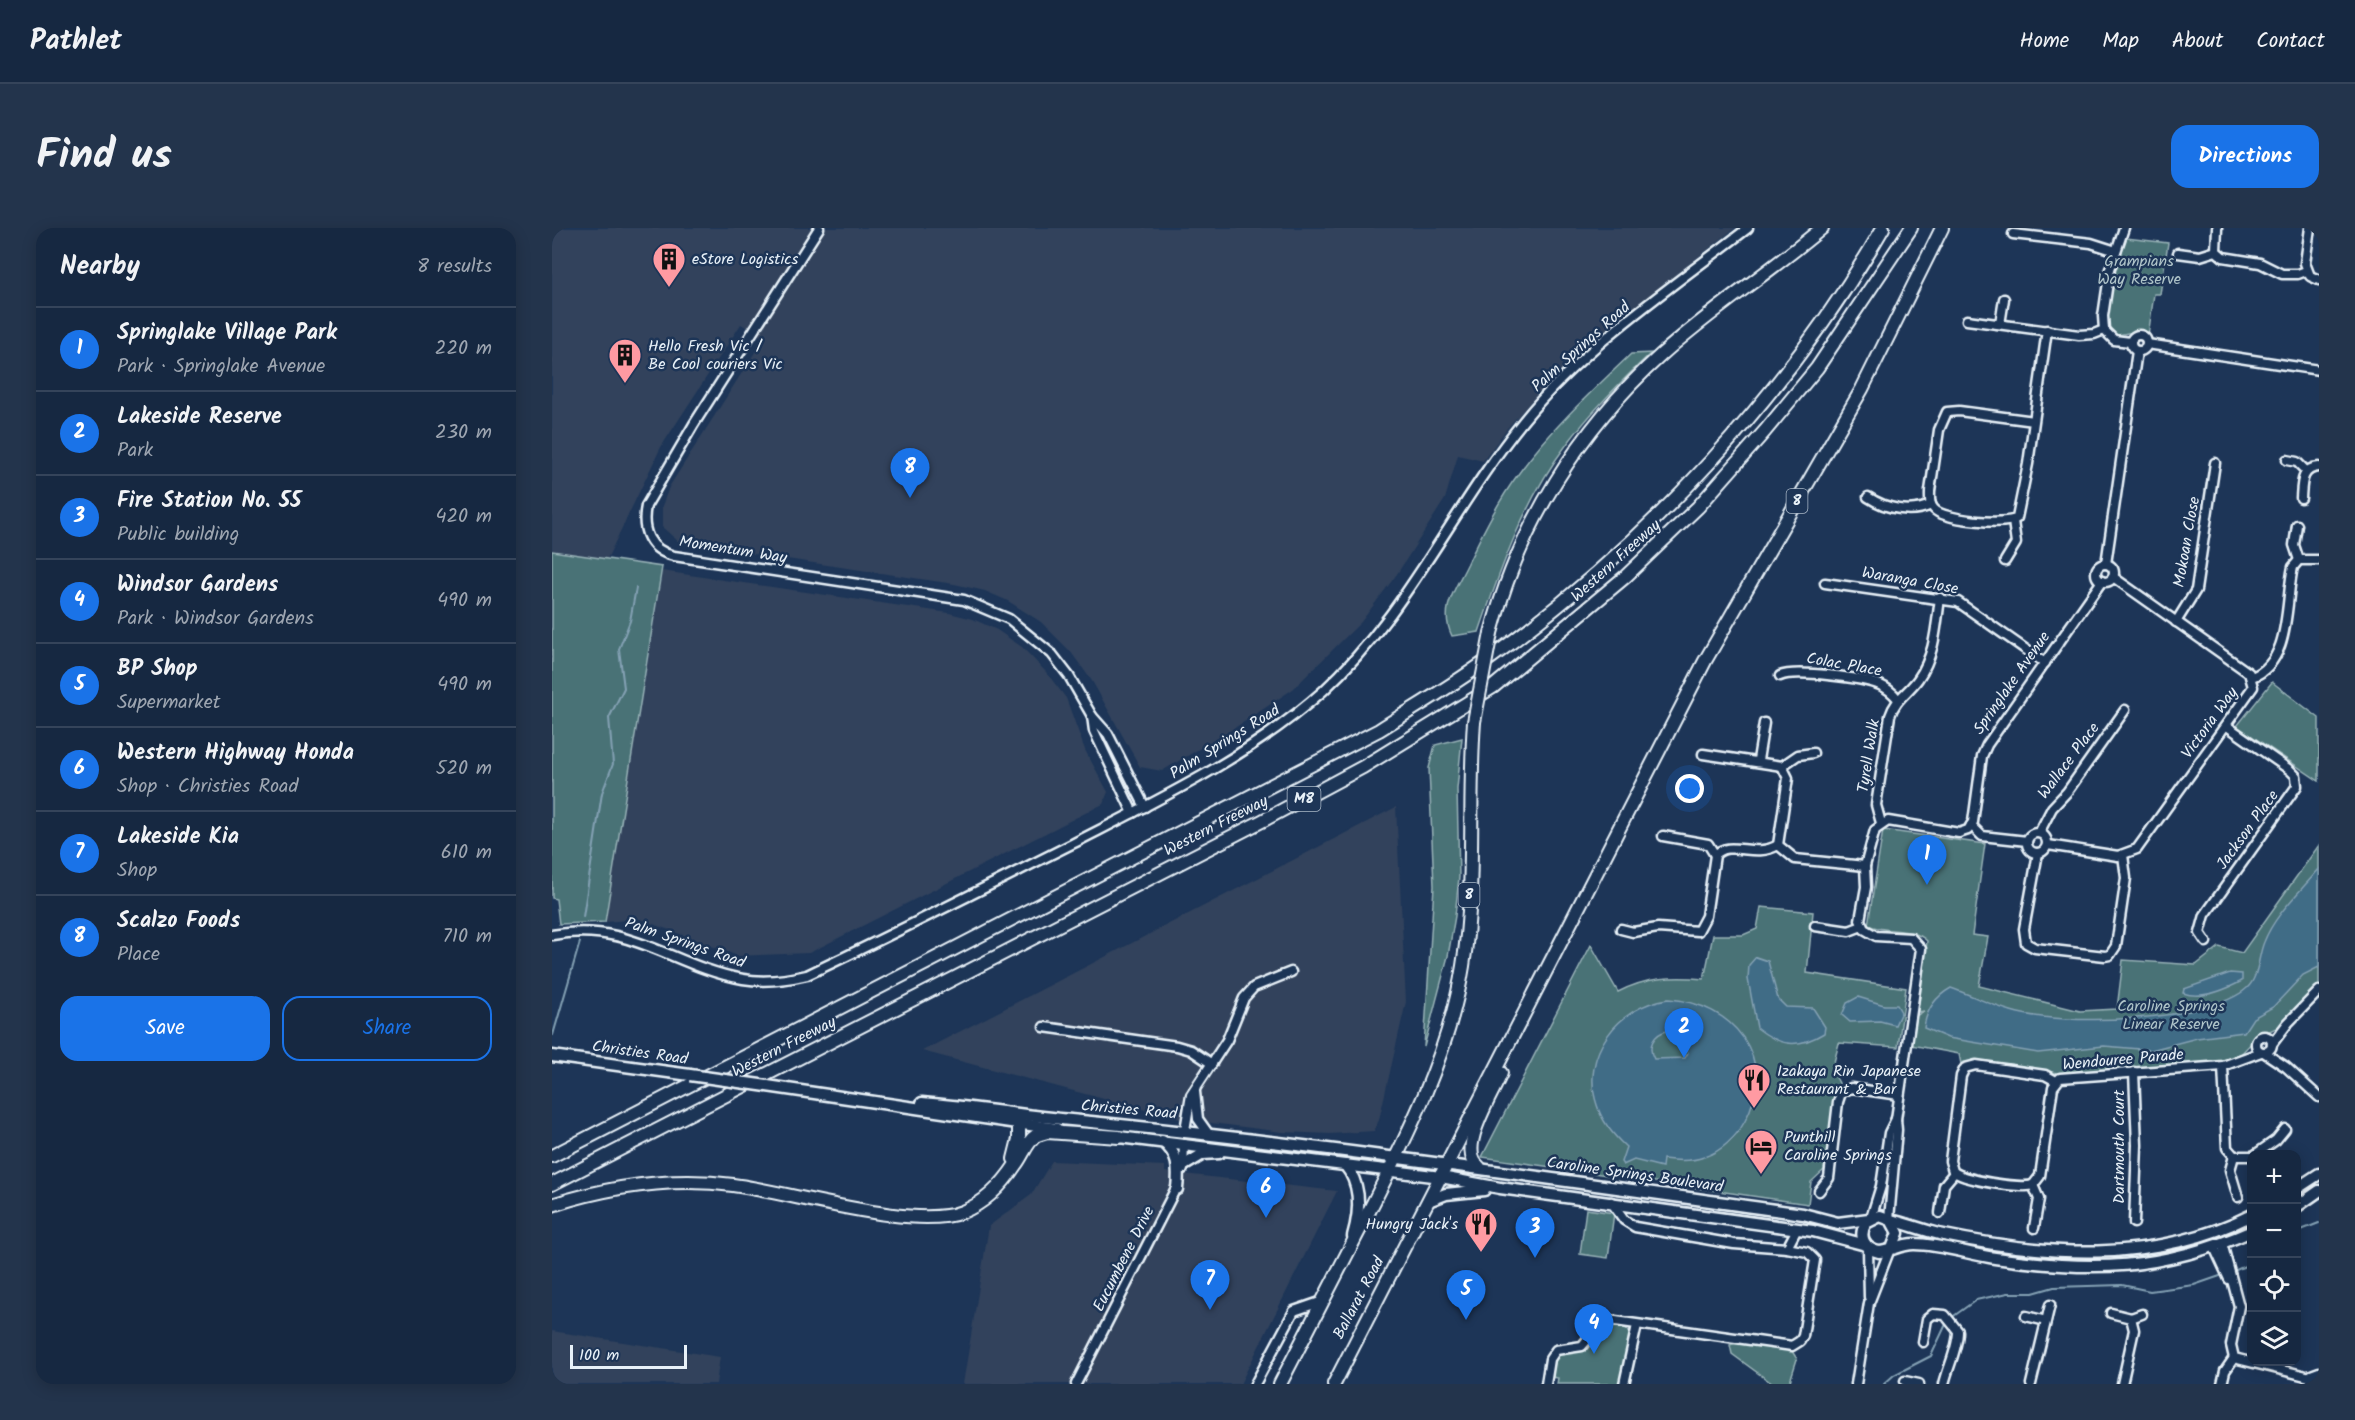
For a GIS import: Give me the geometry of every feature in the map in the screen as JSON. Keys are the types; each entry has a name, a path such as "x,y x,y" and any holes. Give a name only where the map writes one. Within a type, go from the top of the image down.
{"highway":[{"name":"8","path":"1389,1172 1436,1064 1463,966 1470,889 1469,787 1474,722 1491,633 1504,589 1540,506 1592,430 1661,355 1822,228"},
{"name":"Western Freeway","path":"552,1156 1379,730 1494,656 1614,556 1718,451 1792,362 1849,283 1883,228"},
{"name":"Western Freeway","path":"552,1184 1262,821 1363,767 1493,687 1625,577 1698,507 1817,368 1911,228"},
{"name":"8","path":"1448,1163 1705,661 1862,388 1942,228"},
{"path":"1479,1167 1472,1160 1470,1146 1500,1076 1519,1021"},
{"path":"1009,1174 1017,1150 1019,1124"},
{"path":"552,1205 603,1192 696,1183 763,1189 928,1218 958,1214 975,1206 992,1193 1009,1174 1033,1137 1041,1133 1119,1137"},
{"name":"Ballarat Road","path":"1334,1384 1448,1163"},
{"name":"Ballarat Road","path":"1280,1384 1389,1172"}],"main road":[{"name":"Christies Road","path":"554,1056 1019,1124 1389,1172"},
{"name":"Christies Road","path":"859,1099 1185,1130 1396,1159"},
{"path":"939,1105 1012,1118 1019,1124"},
{"path":"1184,1144 1185,1130"},
{"path":"1161,1141 1173,1151 1177,1161 1177,1189"},
{"path":"1183,1167 1207,1153 1261,1154"},
{"name":"Caroline Springs Boulevard","path":"1396,1159 1479,1167 1798,1214 1838,1223 1870,1219"},
{"path":"1345,1165 1355,1179 1358,1201 1355,1227 1348,1251"},
{"name":"Caroline Springs Boulevard","path":"1389,1172 1441,1177 1500,1188 1836,1235 1867,1246"},
{"path":"2301,1186 2319,1174"},
{"path":"1580,1198 1582,1182"},
{"path":"1428,1201 1446,1194 1500,1188"},
{"path":"2300,1204 2319,1191"},
{"path":"1712,1217 1714,1202"},
{"path":"2247,1217 2212,1232 2150,1248 2087,1253 1959,1237 1880,1216 1870,1219 1862,1231 1867,1246 1879,1252 1891,1247 1921,1244 2005,1259 2083,1268 2151,1263 2218,1245 2247,1233"},
{"path":"1890,1219 1898,1233 1891,1247"},
{"path":"2212,1232 2218,1245"}],"street":[{"name":"Momentum Way","path":"819,228 697,419 646,506 644,525 651,542 664,554 943,597 980,605 1009,619 1038,640 1069,676 1092,716 1108,734 1144,807"},
{"name":"Palm Springs Road","path":"552,935 573,931 599,932 633,939 719,973 753,980 786,980 807,975 1133,813 1236,756 1280,727 1326,688 1373,638 1395,609 1492,461 1526,417 1562,379 1617,331 1748,228"},
{"path":"2104,330 2108,279 2124,228"},
{"path":"2216,251 2217,228"},
{"path":"2310,228 2306,271 2310,276 2319,280"},
{"path":"2013,234 2043,232 2104,246 2116,251"},
{"path":"2178,253 2200,256 2216,251"},
{"path":"2216,251 2223,257 2260,263 2282,274 2292,275 2306,271"},
{"path":"2000,324 2004,300"},
{"path":"1967,320 2088,335 2104,330"},
{"path":"2034,420 1959,411 1947,412 1939,430 1931,505 1936,512 2000,523 2013,521 2019,513 2034,420 2047,330"},
{"path":"2104,330 2114,339 2130,342"},
{"path":"2130,342 2135,335 2140,334 2147,344"},
{"path":"2130,342 2132,348 2137,351 2142,350 2147,344"},
{"path":"2147,344 2319,370"},
{"path":"2106,564 2137,351"},
{"path":"2287,460 2297,462 2306,471"},
{"name":"Mokoan Close","path":"2176,622 2196,590 2215,463"},
{"path":"2306,471 2319,467"},
{"path":"2301,498 2306,471"},
{"path":"1868,498 1879,505 1909,510 1931,505"},
{"path":"2005,561 2016,543 2013,521"},
{"path":"2297,525 2294,545 2300,560"},
{"path":"2252,676 2265,670 2281,643 2293,567 2300,560 2319,561"},
{"path":"2106,564 2113,568 2113,577 2106,582 2102,581 2097,573 2099,567 2106,564"},
{"name":"Victoria Way","path":"2113,577 2252,676 2253,687 2138,849 2123,855"},
{"name":"Springlake Avenue","path":"1971,825 1984,750 2102,581"},
{"name":"Waranga Close","path":"1825,583 1940,598 1965,606 2044,663"},
{"name":"Tyrell Walk","path":"1881,823 1876,805 1893,704 1914,685 1929,660 1940,598"},
{"name":"Colac Place","path":"1780,676 1799,672 1874,683 1888,689 1898,699"},
{"name":"Wallace Place","path":"2039,833 2052,808 2067,792 2125,710"},
{"name":"Momentum Way","path":"1092,716 1094,731 1133,813"},
{"path":"1758,760 1764,723"},
{"name":"Jackson Place","path":"2206,942 2200,933 2205,915 2297,786 2296,777 2290,770 2227,726"},
{"path":"1703,754 1758,760 1782,766 1798,755 1813,753"},
{"path":"1778,845 1788,778 1782,766"},
{"path":"1890,1219 1896,1119 1920,949 1911,938 1875,936 1862,926 1860,916 1866,886 1865,866 1875,830 1881,823 1899,821 1959,833 1971,825 1982,836 2027,841"},
{"path":"2039,833 2047,839 2048,845 2044,851 2038,853 2031,851 2027,841 2033,834 2039,833"},
{"path":"1621,929 1633,932 1658,928 1698,931 1706,916 1714,855 1708,844 1664,836"},
{"path":"1778,845 1795,859 1865,866"},
{"path":"1714,855 1727,848 1763,852 1778,845"},
{"path":"2038,853 2024,928 2026,943 2035,948 2110,955 2116,946 2126,878 2123,855 2048,845"},
{"path":"1815,926 1849,931 1862,926"},
{"path":"1185,1130 1188,1104 1195,1088 1227,1040 1248,993 1261,983 1291,972"},
{"name":"Wendouree Parade","path":"2034,1228 2038,1199 2033,1185 2040,1176 2056,1081 2063,1076 2223,1066 2267,1046 2319,991"},
{"path":"1044,1027 1177,1046 1191,1050 1212,1064"},
{"name":"Wendouree Parade","path":"2236,1061 2256,1043 2267,1046"},
{"path":"2267,1046 2319,1097"},
{"path":"2033,1185 2027,1187 1954,1173 1951,1167 1951,1156 1960,1081 1965,1068 1978,1065 2045,1075 2056,1081"},
{"path":"2223,1066 2226,1144 2234,1156 2230,1170 2238,1197"},
{"name":"Dartmouth Court","path":"2134,1072 2137,1145 2134,1223"},
{"path":"1195,1088 1196,1111 1208,1133"},
{"path":"1820,1191 1829,1178 1841,1093 1851,1088 1899,1095"},
{"path":"1870,1219 1881,1186 1889,1133 1896,1119"},
{"path":"2263,1150 2276,1140 2285,1129"},
{"name":"Eucumbene Drive","path":"1076,1384 1177,1189 1183,1167 1184,1144"},
{"path":"2234,1156 2247,1156"},
{"path":"1940,1213 1944,1185 1954,1173"},
{"name":"Caroline Springs Boulevard","path":"1611,1202 1624,1220 1635,1227 1734,1244 1787,1248 1807,1252 1815,1260 1803,1336 1798,1344 1786,1345 1637,1325"},
{"path":"1787,1248 1797,1229"},
{"path":"2218,1245 2222,1269 2231,1281 2239,1306 2231,1345 2234,1358 2225,1371 2222,1384"},
{"path":"1856,1384 1869,1303 1867,1246"},
{"path":"1869,1303 1891,1247"},
{"path":"1255,1384 1294,1311 1323,1301"},
{"path":"2031,1384 2050,1305"},
{"path":"2111,1313 2131,1318 2142,1314"},
{"path":"1923,1342 1927,1319 1934,1314 1945,1315 1957,1328 1958,1338 1944,1384"},
{"path":"2026,1316 2046,1321"},
{"path":"1546,1384 1553,1352 1560,1347 1582,1346 1595,1321 1610,1318 1637,1325 1624,1384"},
{"path":"2122,1384 2134,1330 2131,1318"},
{"path":"2234,1358 2311,1381 2319,1372"},
{"path":"1905,1381 1918,1384"}],"shaded area":[{"path":"552,228 1735,228 1635,307 1552,378 1509,426 1483,461 1458,455 1445,499 1397,574 1361,622 1293,689 1241,724 1162,771 1140,767 1092,681 1070,651 1041,622 1008,601 985,591 954,584 680,543 662,527 662,506 669,487 764,338 741,324 661,447 607,559 552,551"},
{"path":"662,571 949,613 973,619 997,630 1022,647 1046,672 1066,698 1085,750 1108,792 1103,804 809,953 738,956 640,919 605,922"},
{"path":"1396,807 1406,1002 1379,1120 1374,1131 1330,1134 1282,1132 1180,1119 922,1051"},
{"path":"2319,869 2319,967 2303,975 2273,1007 2253,1018 2244,1032 2197,1038 2151,1050 2104,1046 2038,1053 1948,1038 1924,1028 1932,1005 1951,988 2011,1011 2063,1019 2097,1020 2168,1015 2228,1000 2251,983 2269,932 2281,913"},
{"path":"1756,957 1768,961 1778,999 1786,1007 1813,1008 1825,1027 1824,1033 1806,1042 1789,1043 1774,1039 1757,1028 1748,979 1749,965"},
{"path":"2230,973 2242,974 2242,981 2221,991 2205,995 2183,993 2184,989"},
{"path":"1858,997 1884,1005 1897,1005 1901,1012 1895,1025 1880,1021 1850,1022 1842,1015 1847,1003"},
{"path":"1668,999 1691,1003 1712,1011 1730,1023 1743,1038 1752,1056 1756,1076 1754,1098 1745,1121 1728,1143 1710,1155 1699,1159 1684,1161 1663,1159 1662,1167 1634,1160 1623,1165 1621,1162 1626,1147 1605,1123 1597,1105 1593,1086 1594,1068 1607,1036 1633,1011","holes":["1667,1031 1683,1039 1688,1053 1685,1058 1654,1059 1651,1046 1658,1035"]},
{"path":"1052,1161 1165,1166 1165,1172 1337,1191 1240,1384 963,1384 989,1226 1031,1195"},
{"path":"552,1331 720,1357 716,1384 552,1384"}],"green space":[{"name":"Grampians Way Reserve","path":"2126,238 2168,243 2160,294 2154,294 2148,336 2138,331 2118,335 2107,327 2115,263"},
{"path":"1651,353 1597,408 1552,465 1515,534 1479,632 1452,636 1447,617 1450,600 1497,506 1511,484 1558,426 1631,354"},
{"path":"552,551 662,567 605,922 559,924 556,899 552,898"},
{"path":"2272,682 2319,718 2319,781 2237,726"},
{"path":"1462,738 1457,789 1459,877 1455,916 1448,956 1424,1047 1434,886 1429,768 1435,745"},
{"name":"Caroline Springs Linear Reserve","path":"1883,830 1985,844 1972,935 1988,937 1979,986 2080,1011 2117,1009 2123,960 2196,965 2219,947 2242,953 2319,845 2319,987 2309,994 2278,1027 2257,1037 2241,1054 2223,1062 2058,1073 1972,1061 1961,1064 1959,1054 1911,1045 1914,1017 1924,1011 1918,1012 1927,941 1914,933 1868,925"},
{"path":"1761,907 1813,912 1807,973 1906,988 1898,1047 1839,1043 1832,1070 1839,1083 1834,1098 1824,1170 1811,1182 1808,1204 1482,1157 1591,945 1618,992 1639,983 1660,979 1704,979 1713,935 1743,935 1757,929"},
{"path":"1586,1209 1614,1213 1608,1258 1580,1254"},
{"path":"1604,1323 1624,1327 1631,1333 1621,1384 1557,1384 1558,1378 1552,1377 1556,1357 1563,1353 1578,1352 1587,1348 1596,1329"},
{"path":"1738,1342 1792,1351 1797,1359 1790,1381 1787,1384 1773,1384 1732,1354 1730,1345"}],"waterway":[{"path":"583,917 602,793 613,764 609,718 624,688 619,649 630,621 636,588"},
{"path":"553,1035 580,942"},
{"path":"2301,1230 2319,1223"},
{"path":"2236,1270 2247,1265"},
{"path":"1951,1318 1976,1300 2008,1293 2033,1293 2054,1287 2122,1285 2150,1291 2194,1285 2220,1276"},
{"path":"1884,1384 1894,1375 1931,1356 1947,1322"}],"place":[{"name":"eStore Logistics","path":"669,288"},
{"name":"Hello Fresh Vic / Be Cool couriers Vic","path":"625,384"},
{"name":"Scalzo Foods","path":"910,498"},
{"name":"Springlake Village Park","path":"1927,885"},
{"name":"Lakeside Reserve","path":"1684,1058"},
{"name":"Izakaya Rin Japanese Restaurant & Bar","path":"1754,1109"},
{"name":"Punthill Caroline Springs","path":"1761,1175"},
{"name":"Western Highway Honda","path":"1266,1218"},
{"name":"Hungry Jack's","path":"1481,1253"},
{"name":"Fire Station No. 55","path":"1535,1258"},
{"name":"Lakeside Kia","path":"1210,1310"},
{"name":"BP Shop","path":"1466,1320"},
{"name":"Windsor Gardens","path":"1594,1354"}]}
